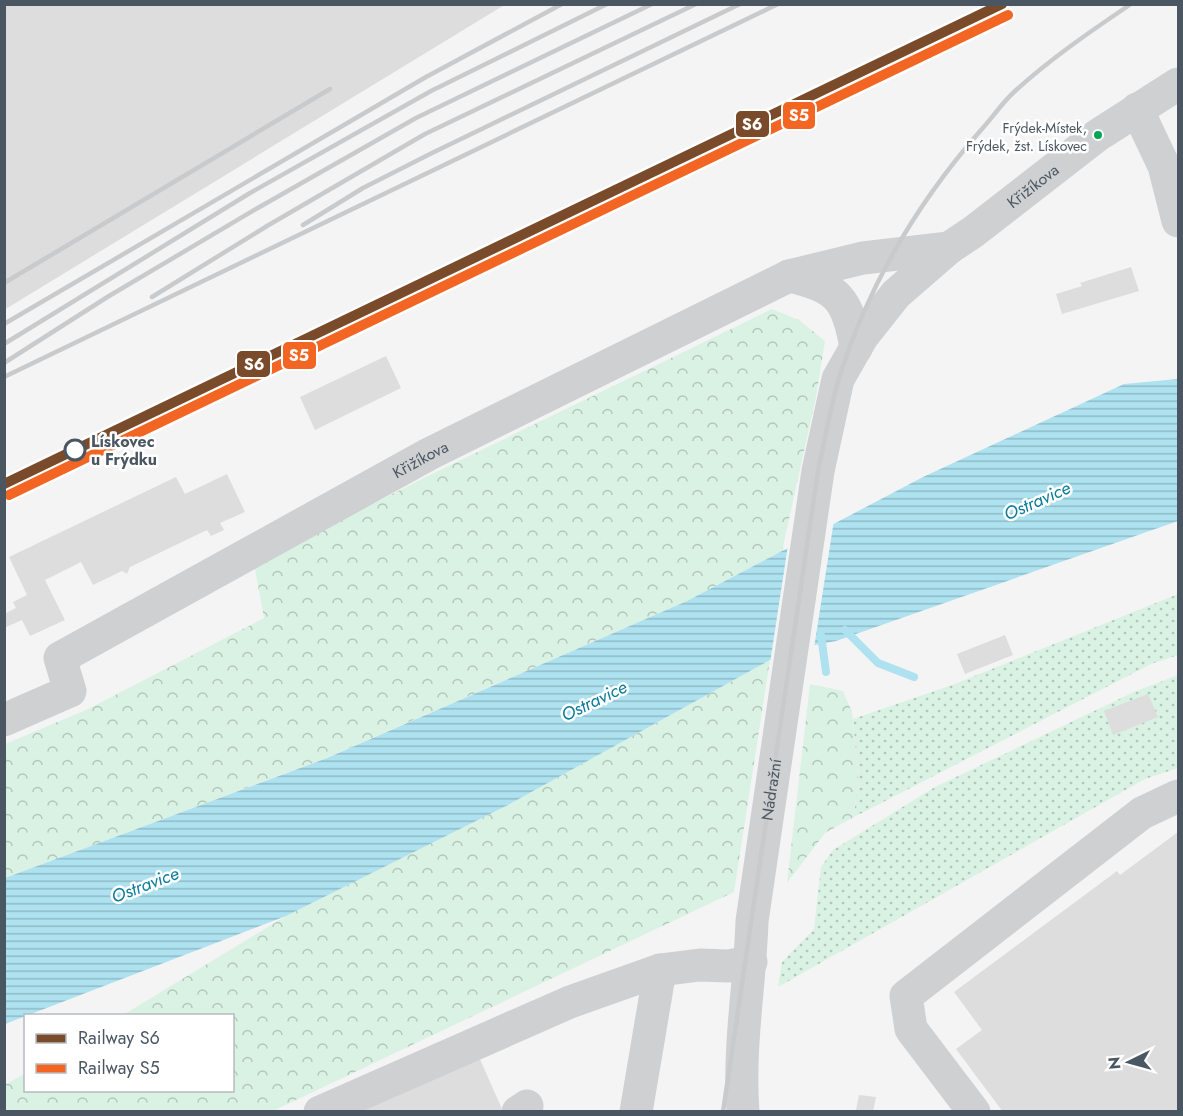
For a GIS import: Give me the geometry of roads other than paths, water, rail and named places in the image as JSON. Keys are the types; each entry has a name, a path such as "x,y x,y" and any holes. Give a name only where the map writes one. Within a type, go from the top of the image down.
{"street":[{"name":"Křižíkova","path":"818,471 838,379 856,348 896,294 949,248 1098,135 1179,84"},
{"path":"1137,109 1164,166 1179,221"},
{"name":"Křižíkova","path":"4,720 70,691 60,658 429,454 789,276 863,258 949,248"},
{"path":"789,276 814,282 833,291 848,312 856,348"},
{"name":"Nádražní","path":"742,1112 741,1044 751,962 752,921 818,471"},
{"path":"974,1112 911,1029 906,996 1142,813 1179,795"},
{"path":"320,1112 570,1002 660,970 700,965 728,966 751,962"},
{"path":"636,1112 660,970"}],"water":[{"name":"Ostravice","path":"1178,379 1178,521 836,641 815,645 770,660 508,805 286,916 31,1014 24,1014 24,1017 5,1024 5,878 327,758 687,601 923,477 1124,384"}],"waterway":[{"path":"845,630 878,663 914,677"},
{"path":"821,635 826,672"}],"railway":[{"path":"4,324 426,77 562,4"},
{"path":"4,344 250,193 431,91 607,4"},
{"path":"4,363 109,296 416,118 652,4"},
{"path":"152,297 267,226 425,134 696,4"},
{"path":"303,225 363,188 432,153 740,4"},
{"path":"4,377 778,4"},
{"path":"723,1112 818,471 830,412 851,344 897,246 936,186 958,158 1014,92 1056,57 1131,4"},
{"path":"4,283 330,89"}],"rail line":[{"name":"S6","path":"4,484 1002,4"},
{"name":"S5","path":"9,495 1008,15"}],"place":[{"name":"Frýdek-Místek, Frýdek, žst. Lískovec","path":"1098,135"},
{"name":"Lískovec u Frýdku","path":"75,450"}]}
